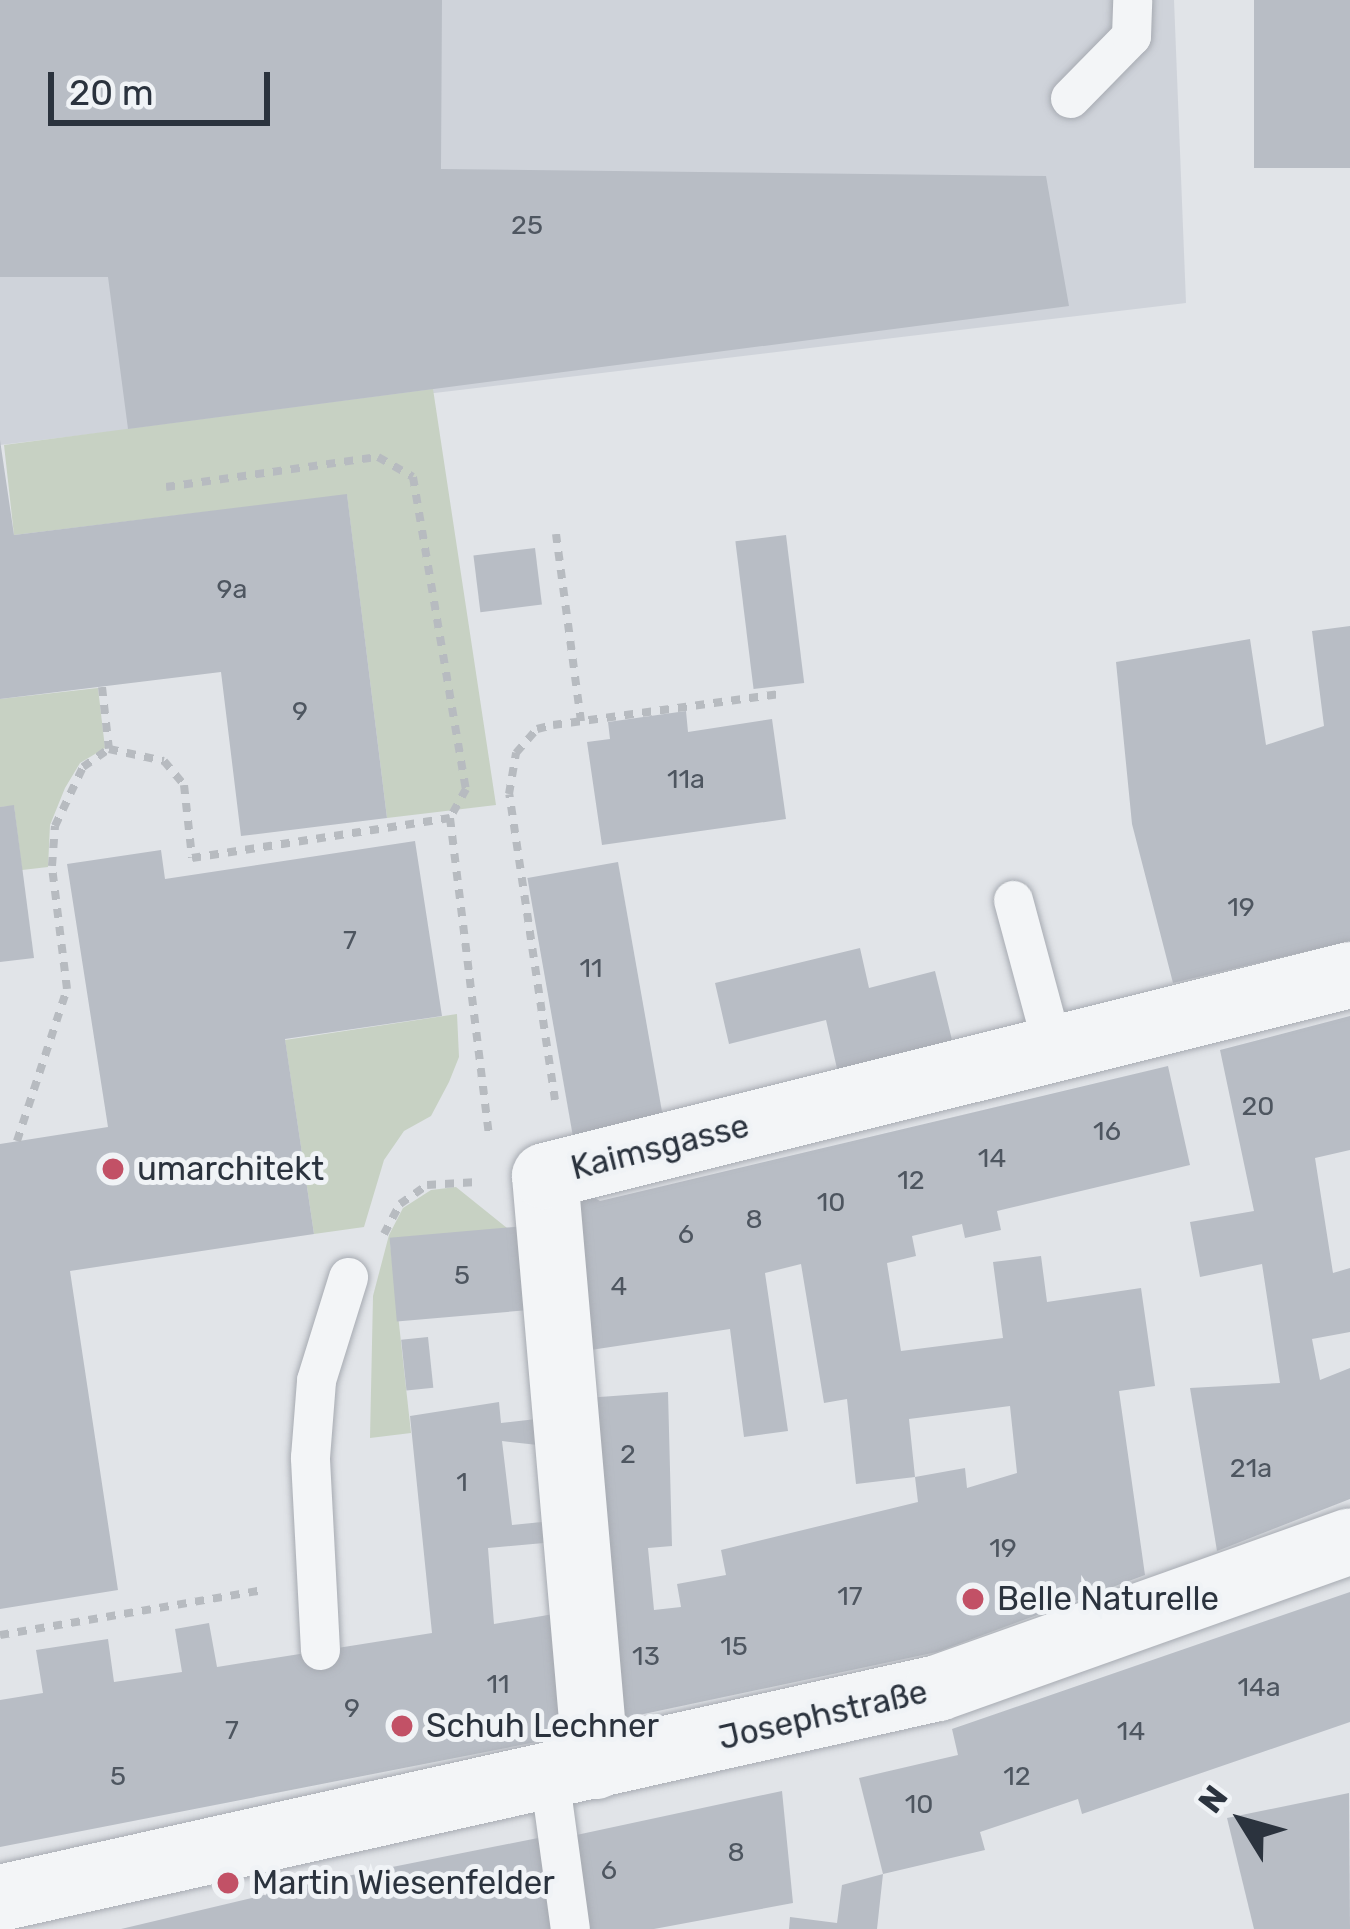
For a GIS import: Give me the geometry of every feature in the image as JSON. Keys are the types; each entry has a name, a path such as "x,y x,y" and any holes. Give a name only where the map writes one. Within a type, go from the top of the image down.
{"street":[{"name":"Kaimsgasse","path":"572,1771 545,1176 1350,975"},
{"name":"Josephstraße","path":"0,1898 327,1801 572,1771 938,1688 1350,1540"}],"lane":[{"path":"1070,98 1130,36 1132,0"},
{"path":"1013,901 1054,1048"},
{"path":"320,1650 310,1457 316,1379 348,1277"},
{"path":"570,1929 572,1771"}],"path":[{"path":"166,487 378,457 413,477 466,789 450,818 489,1138"},
{"path":"556,534 580,721"},
{"path":"102,687 109,749"},
{"path":"566,1170 509,794 510,770 537,729 780,694"},
{"path":"109,749 164,760 184,785 192,858 450,818"},
{"path":"17,1142 67,989 52,866 55,826 68,788 109,749"},
{"path":"0,1635 317,1580"}],"shaded area":[{"path":"0,0 1174,0 1186,303 0,445"}],"green space":[{"path":"433,389 496,805 387,818 347,495 14,535 4,445"},
{"path":"98,688 105,748 80,763 65,788 50,825 48,867 22,870 14,806 0,807 0,699"},
{"path":"457,1014 459,1057 449,1082 431,1116 404,1131 384,1160 364,1227 314,1234 285,1040"},
{"path":"456,1187 507,1228 390,1242 411,1433 370,1438 373,1296 389,1235 403,1208 431,1190"}],"building":[{"path":"0,0 442,0 441,169 1046,176 1069,306 128,429 108,277 0,277"},
{"path":"1254,0 1350,0 1350,168 1254,168"},
{"path":"0,440 14,535 347,494 387,818 241,836 221,672 0,699"},
{"path":"786,535 804,683 754,689 735,541"},
{"path":"535,548 542,605 480,612 473,556"},
{"path":"1350,626 1350,941 1173,983 1132,824 1116,662 1250,639 1266,745 1324,726 1312,631"},
{"path":"686,711 688,732 772,719 786,819 602,845 587,742 610,739 608,722"},
{"path":"14,805 34,958 0,962 0,807"},
{"path":"415,841 442,1016 285,1039 314,1234 70,1271 118,1590 0,1609 0,1144 108,1127 67,864 161,850 165,879"},
{"path":"618,862 664,1125 574,1141 527,878"},
{"path":"860,948 869,988 935,971 953,1044 838,1073 826,1020 729,1044 715,983"},
{"path":"1350,1016 1350,1150 1315,1158 1333,1273 1350,1268 1350,1332 1312,1339 1320,1380 1350,1368 1350,1499 1217,1551 1190,1388 1280,1383 1262,1264 1200,1277 1190,1222 1254,1211 1220,1050"},
{"path":"1168,1066 1190,1165 997,1211 1001,1230 965,1238 962,1224 912,1236 916,1256 887,1263 901,1351 1003,1338 993,1262 1041,1256 1047,1302 1141,1288 1155,1386 1119,1391 1145,1575 937,1652 606,1722 586,1398 668,1392 672,1546 648,1548 654,1610 681,1607 677,1584 726,1575 721,1550 918,1502 915,1477 856,1484 847,1399 824,1403 801,1264 765,1273 788,1431 744,1437 730,1329 584,1351 566,1225 587,1193 600,1201","holes":["1010,1406 1017,1473 967,1488 965,1468 915,1477 909,1419"]},
{"path":"525,1226 532,1310 397,1322 390,1238"},
{"path":"428,1337 433,1388 406,1391 401,1340"},
{"path":"499,1402 501,1423 545,1418 547,1446 502,1441 512,1525 552,1521 555,1542 488,1548 494,1624 554,1614 567,1736 0,1847 0,1700 43,1693 36,1650 108,1639 114,1682 182,1672 175,1629 209,1623 217,1667 432,1633 410,1416"},
{"path":"1350,1592 1350,1722 1082,1814 1078,1799 980,1832 985,1850 883,1874 859,1778 958,1755 952,1729"},
{"path":"782,1791 793,1903 654,1929 582,1929 567,1837"},
{"path":"1349,1793 1350,1929 1254,1929 1227,1818"},
{"path":"543,1837 561,1929 121,1929 327,1880"},
{"path":"883,1874 877,1929 789,1929 790,1917 837,1923 842,1885"}],"place":[{"name":"umarchitekt","path":"113,1169"},
{"name":"Belle Naturelle","path":"973,1599"},
{"name":"Schuh Lechner","path":"402,1726"},
{"name":"Martin Wiesenfelder","path":"228,1883"}]}
